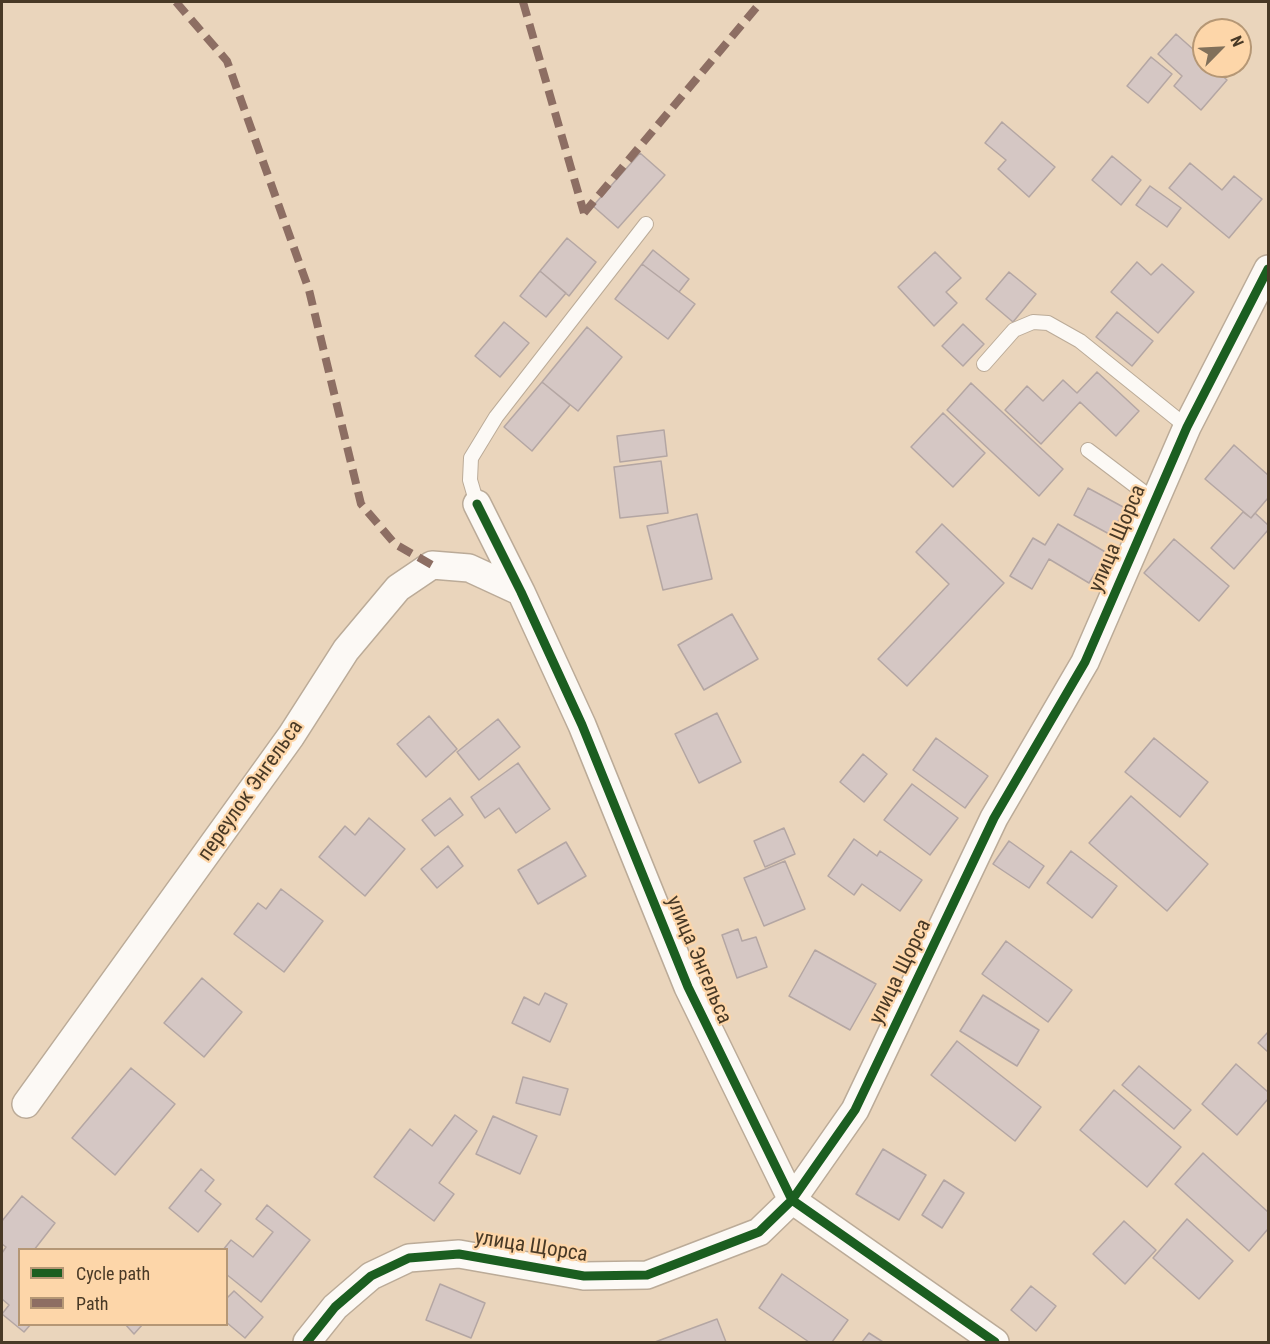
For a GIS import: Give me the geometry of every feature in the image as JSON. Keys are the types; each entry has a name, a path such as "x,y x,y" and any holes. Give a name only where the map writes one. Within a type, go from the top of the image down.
{"street":[{"name":"улица Щорса","path":"307,1342 335,1307 371,1276 409,1258 459,1254 584,1276 647,1275 759,1232 792,1200 855,1110 994,818 1085,662 1187,427 1269,268"},
{"name":"улица Энгельса","path":"477,504 521,592 582,725 688,987 792,1200 995,1342"},
{"name":"переулок Энгельса","path":"26,1104 291,736 346,650 398,588 432,565 469,568 521,592"}],"lane":[{"path":"477,504 470,480 471,458 496,417 646,224"},
{"path":"984,364 1014,330 1033,322 1048,323 1080,341 1187,427"},
{"path":"1088,450 1154,500"}],"building":[{"path":"1176,34 1192,48 1192,78 1225,78 1227,80 1201,110 1174,86 1182,76 1158,54"},
{"path":"1151,57 1172,74 1148,103 1127,86"},
{"path":"1002,122 1055,167 1029,197 998,169 1006,160 985,143"},
{"path":"640,153 665,175 618,228 593,206"},
{"path":"1112,156 1141,180 1121,205 1092,180"},
{"path":"1190,163 1222,190 1234,176 1262,199 1229,238 1169,188"},
{"path":"1150,186 1181,208 1167,227 1136,205"},
{"path":"567,238 596,262 569,296 540,271"},
{"path":"653,250 689,279 679,292 642,264"},
{"path":"935,252 961,278 946,292 957,303 934,326 898,287"},
{"path":"1137,262 1151,275 1162,264 1194,292 1158,333 1111,292"},
{"path":"642,264 695,304 668,339 615,299"},
{"path":"540,271 566,293 546,317 520,296"},
{"path":"1009,272 1036,294 1013,322 986,299"},
{"path":"1117,312 1153,341 1132,366 1096,337"},
{"path":"504,322 529,343 500,377 475,356"},
{"path":"963,324 984,344 963,366 942,346"},
{"path":"587,327 622,357 578,411 542,382"},
{"path":"1097,372 1139,411 1116,436 1080,402 1041,444 1005,410 1027,386 1043,401 1063,380 1077,393"},
{"path":"542,382 570,405 532,451 504,427"},
{"path":"971,383 1063,469 1039,496 947,410"},
{"path":"943,413 985,453 953,487 911,447"},
{"path":"664,430 667,456 620,462 617,436"},
{"path":"1234,445 1268,475 1268,498 1251,518 1205,479"},
{"path":"661,461 668,513 620,518 614,467"},
{"path":"1088,488 1125,508 1111,535 1074,515"},
{"path":"1243,512 1251,518 1255,513 1268,525 1268,530 1234,569 1211,548"},
{"path":"697,514 712,579 663,590 647,526"},
{"path":"942,524 1004,583 907,686 878,659 949,584 916,552"},
{"path":"1058,524 1107,553 1089,583 1049,559 1032,589 1010,576 1033,538 1045,545"},
{"path":"1174,539 1229,586 1199,621 1144,573"},
{"path":"732,614 758,659 704,690 678,645"},
{"path":"717,713 741,762 699,783 675,734"},
{"path":"429,716 457,749 426,777 397,744"},
{"path":"498,719 520,747 479,780 457,752"},
{"path":"936,738 988,776 965,808 913,770"},
{"path":"1154,738 1208,782 1180,817 1125,772"},
{"path":"863,754 887,774 864,802 840,782"},
{"path":"518,763 550,809 516,833 499,808 485,818 471,797"},
{"path":"912,784 958,818 930,855 884,820"},
{"path":"1131,796 1208,864 1167,911 1089,843"},
{"path":"450,798 463,815 435,836 422,820"},
{"path":"369,818 405,849 365,896 319,857 345,826 355,835"},
{"path":"784,828 795,854 765,867 754,841"},
{"path":"854,839 877,856 880,851 922,880 900,911 862,884 854,895 828,876"},
{"path":"1009,841 1044,866 1029,888 993,864"},
{"path":"566,842 586,876 538,904 518,870"},
{"path":"448,846 463,866 437,888 421,869"},
{"path":"1071,851 1117,886 1092,918 1047,883"},
{"path":"785,861 805,909 764,926 744,878"},
{"path":"281,889 323,921 284,972 234,934 258,903 266,909"},
{"path":"738,929 742,941 756,937 767,967 737,978 722,935"},
{"path":"1006,941 1072,990 1048,1022 982,974"},
{"path":"815,950 876,984 850,1030 789,996"},
{"path":"202,978 242,1012 204,1057 164,1023"},
{"path":"545,993 567,1004 550,1042 512,1023 524,997 539,1005"},
{"path":"983,995 1039,1030 1017,1066 960,1031"},
{"path":"1268,1032 1268,1052 1258,1043"},
{"path":"957,1041 1041,1107 1015,1141 931,1075"},
{"path":"1236,1064 1268,1092 1268,1099 1237,1135 1202,1104"},
{"path":"1139,1066 1191,1110 1174,1129 1122,1085"},
{"path":"131,1068 175,1104 115,1175 72,1138"},
{"path":"523,1077 568,1089 560,1115 516,1103"},
{"path":"1114,1090 1181,1147 1147,1187 1080,1130"},
{"path":"455,1115 477,1131 439,1183 454,1194 434,1221 374,1177 410,1129 432,1146"},
{"path":"493,1116 537,1136 520,1174 476,1154"},
{"path":"883,1149 926,1175 899,1220 856,1194"},
{"path":"1203,1153 1268,1212 1268,1229 1249,1251 1175,1184"},
{"path":"201,1169 214,1180 205,1191 221,1204 198,1232 169,1208"},
{"path":"944,1180 964,1193 942,1228 922,1215"},
{"path":"22,1196 55,1223 36,1248 18,1248 18,1326 29,1326 24,1332 2,1314 9,1305 2,1299 2,1253 6,1247 2,1244 2,1221"},
{"path":"267,1205 310,1240 261,1302 228,1276 228,1248 225,1248 231,1240 253,1257 273,1232 256,1219"},
{"path":"1187,1219 1233,1261 1199,1299 1153,1258"},
{"path":"1124,1221 1156,1250 1125,1284 1093,1254"},
{"path":"782,1274 848,1320 832,1342 809,1342 759,1308"},
{"path":"440,1284 485,1303 471,1338 426,1320"},
{"path":"1031,1286 1056,1306 1036,1331 1011,1310"},
{"path":"234,1291 263,1317 245,1338 228,1324 228,1297"},
{"path":"717,1319 726,1342 655,1342"},
{"path":"127,1326 141,1326 134,1334"},
{"path":"869,1333 883,1342 862,1342"}],"marked path":[{"path":"176,2 227,61 309,290 361,504 395,544 432,565"},
{"path":"523,2 584,213"},
{"path":"584,213 761,2"}],"cycle path":[{"path":"307,1342 335,1307 371,1276 409,1258 459,1254 584,1276 647,1275 759,1232 792,1200 855,1110 994,818 1085,662 1187,427 1268,269"},
{"path":"477,504 521,592 582,725 688,987 792,1200 995,1342"}]}
